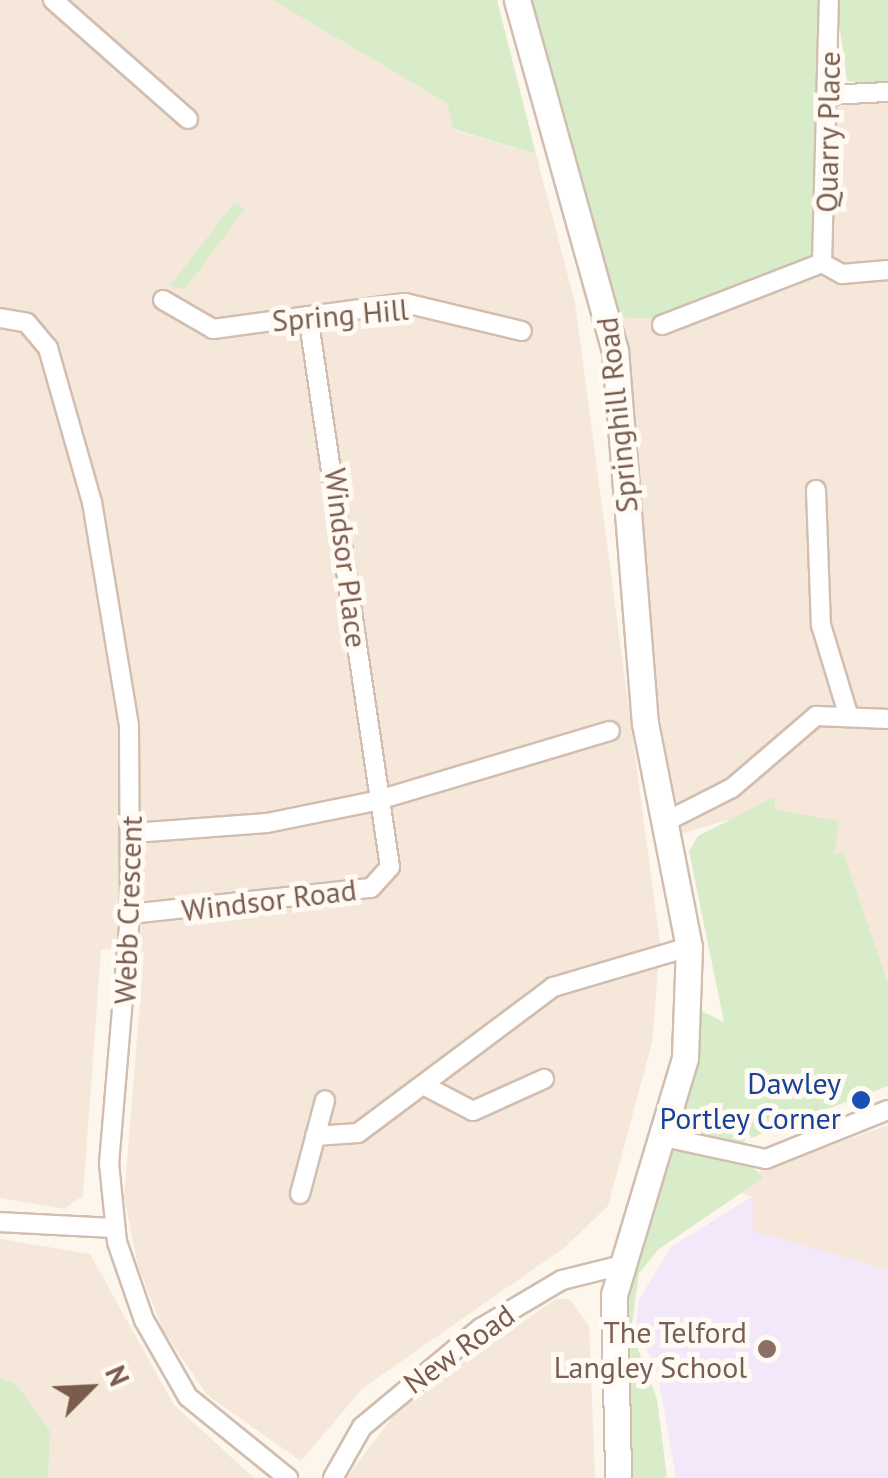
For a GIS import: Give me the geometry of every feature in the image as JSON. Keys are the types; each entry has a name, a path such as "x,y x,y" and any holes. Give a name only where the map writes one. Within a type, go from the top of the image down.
{"main road":[{"name":"Springhill Road","path":"517,0 615,352 646,722 689,947 693,1006 664,1137 618,1266 614,1408 618,1478"}],"street":[{"path":"53,0 188,119"},
{"name":"Quarry Place","path":"822,264 828,0"},
{"path":"828,95 888,92"},
{"path":"662,326 822,264 842,274 888,270"},
{"name":"Spring Hill","path":"163,300 213,330 405,303 522,331"},
{"name":"Windsor Place","path":"308,316 342,505 375,801"},
{"name":"Webb Crescent","path":"0,318 28,323 48,348 92,502 127,708 134,834 109,1163 114,1228 144,1320 188,1397 288,1478"},
{"path":"816,490 821,625 848,714"},
{"path":"664,822 732,788 816,716 888,718"},
{"path":"134,834 268,823 375,801 610,731"},
{"name":"Windsor Road","path":"130,914 371,888 390,867 375,801"},
{"path":"315,1136 358,1133 553,986 689,947"},
{"path":"425,1086 473,1111 544,1078"},
{"path":"300,1194 325,1100"},
{"path":"664,1137 766,1159 888,1110"},
{"path":"0,1222 114,1228"},
{"name":"New Road","path":"333,1478 362,1427 481,1328 562,1280 618,1266"}],"shaded area":[{"path":"0,0 272,0 447,103 453,130 536,154 575,303 660,943 652,1043 608,1206 564,1248 363,1388 301,1461 207,1395 163,1330 138,1266 124,1197 144,952 101,949 83,1196 64,1209 0,1198"},
{"path":"831,97 888,97 888,983 843,853 743,889 728,820 677,835 610,357 609,317 659,319 830,247"},
{"path":"888,1125 888,1270 752,1231 752,1197 740,1192 749,1175"},
{"name":"The Telford Langley School","path":"753,1196 753,1231 888,1270 888,1478 676,1478 657,1369 636,1329 639,1299 671,1247"},
{"path":"0,1239 90,1254 174,1405 254,1478 48,1478 16,1385 0,1378"},
{"path":"556,1299 570,1299 589,1326 595,1478 346,1478 403,1404"}],"green space":[{"path":"272,0 497,0 536,154 453,129 447,103"},
{"path":"530,0 823,0 818,260 659,319 609,317 542,78"},
{"path":"836,0 888,0 888,86 847,81"},
{"path":"234,203 245,209 185,289 170,286"},
{"path":"775,797 775,810 839,821 834,855 843,852 888,983 888,1086 751,1138 744,1119 745,1159 763,1178 659,1249 639,1273 631,1331 657,1399 667,1478 618,1478 610,1345 693,1007 724,1022 689,851 698,836"},
{"path":"0,1378 16,1384 50,1431 48,1478 0,1478"}],"place":[{"name":"Dawley Portley Corner","path":"861,1100"},
{"name":"The Telford Langley School","path":"767,1349"}]}
